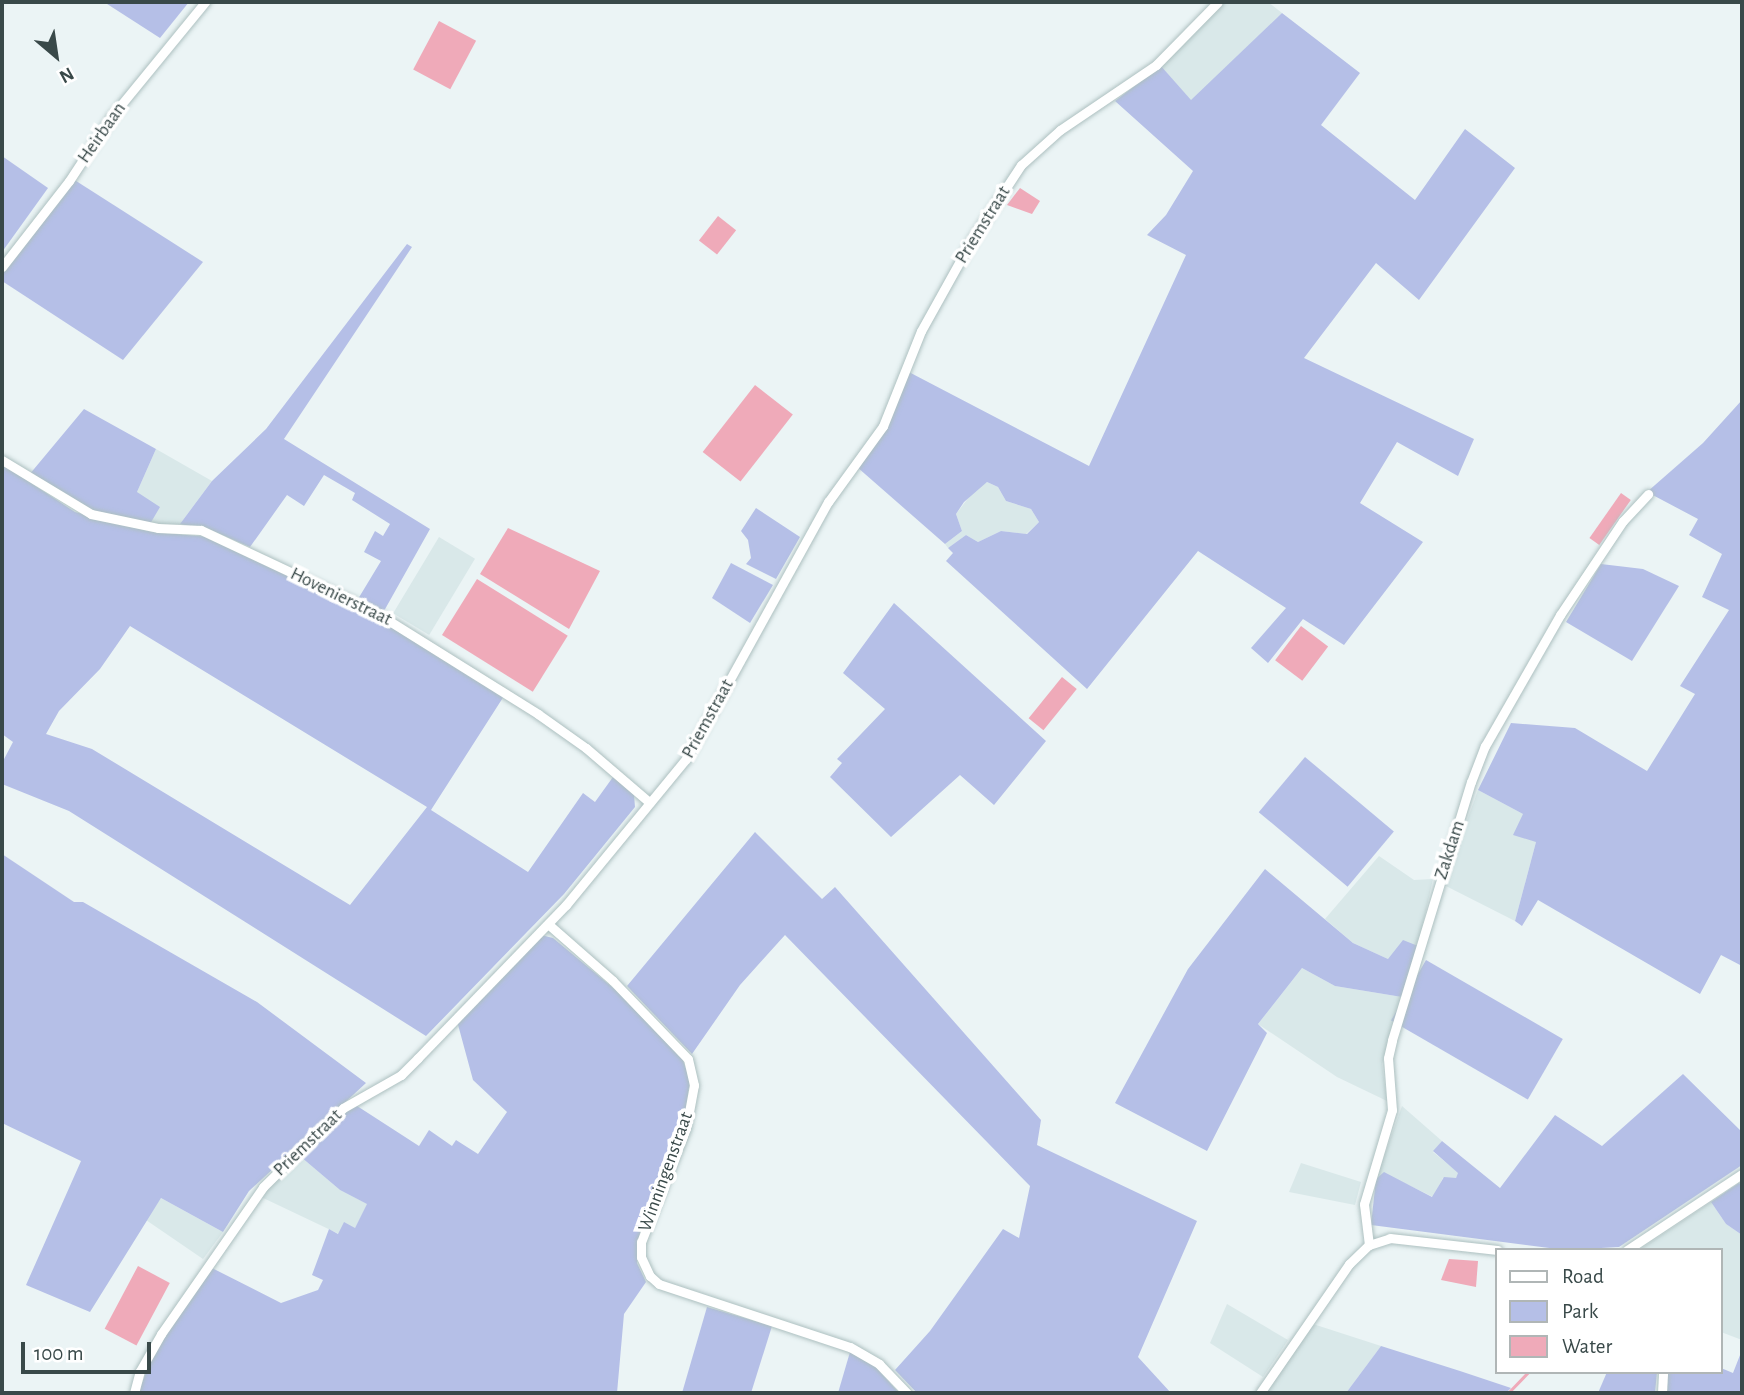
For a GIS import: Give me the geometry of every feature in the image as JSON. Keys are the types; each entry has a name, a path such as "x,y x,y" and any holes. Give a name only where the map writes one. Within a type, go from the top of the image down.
{"street":[{"name":"Heirbaan","path":"2,267 69,181 111,117 205,2"},
{"name":"Priemstraat","path":"134,1393 140,1371 161,1334 263,1187 343,1108 401,1075 548,924 686,759 828,502 883,426 921,331 971,241 1021,165 1060,131 1156,65 1218,2"},
{"name":"Hovenierstraat","path":"2,460 91,514 158,528 201,530 382,616 538,713 586,748 649,802"},
{"name":"Zakdam","path":"1369,1245 1364,1204 1392,1110 1390,1049 1471,782 1485,746 1560,615 1623,521 1648,494"},
{"name":"Winningenstraat","path":"548,924 622,989 688,1059 694,1084 686,1128 641,1242 641,1257 650,1276 659,1284 850,1347 879,1364 907,1393"},
{"path":"1631,1248 1742,1174"},
{"path":"1260,1393 1349,1264 1369,1245 1390,1238 1496,1250"},
{"path":"1661,1393 1663,1374"}],"shaded area":[{"path":"1224,2 1268,2 1282,13 1191,101 1161,66"},
{"path":"156,449 212,481 180,524 150,524 137,492"},
{"path":"987,482 998,487 1006,501 1031,509 1039,522 1026,534 1001,531 978,542 966,535 948,548 945,544 962,531 956,514 976,488"},
{"path":"439,537 475,559 429,635 393,613"},
{"path":"1478,790 1523,814 1536,842 1515,921 1444,885"},
{"path":"1379,856 1414,880 1433,879 1418,946 1388,959 1353,943 1325,919"},
{"path":"1302,968 1335,986 1402,997 1382,1064 1387,1101 1337,1077 1258,1024"},
{"path":"1402,1106 1442,1141 1433,1152 1459,1173 1456,1178 1443,1178 1433,1197 1384,1173 1376,1179"},
{"path":"301,1157 340,1190 368,1204 355,1228 339,1234 259,1196"},
{"path":"1301,1163 1361,1182 1355,1205 1289,1192"},
{"path":"161,1198 223,1232 203,1259 146,1220"},
{"path":"1711,1202 1726,1224 1742,1235 1742,1340 1723,1333 1723,1248 1642,1248"},
{"path":"1227,1304 1288,1340 1263,1377 1210,1343"},
{"path":"1313,1324 1381,1346 1346,1393 1266,1393"}],"green space":[{"path":"104,2 189,2 160,38"},
{"path":"1282,13 1360,73 1321,125 1415,200 1465,129 1515,168 1419,300 1376,263 1304,358 1474,439 1458,476 1397,442 1360,503 1423,542 1344,645 1303,619 1268,663 1251,648 1286,608 1198,551 1087,689 946,561 953,553 948,548 966,535 978,542 1001,531 1027,534 1039,522 1031,509 1006,501 998,487 987,482 964,502 956,514 962,531 945,544 857,467 888,424 905,370 1089,466 1186,255 1147,235 1166,215 1193,171 1115,101 1161,66 1191,100"},
{"path":"2,156 48,188 2,252"},
{"path":"73,179 203,262 123,360 2,281 2,272"},
{"path":"407,244 412,247 284,439 430,529 384,611 358,599 381,561 364,552 375,531 383,536 390,524 352,500 355,493 324,475 304,506 287,495 250,547 211,530 180,524 212,481 266,429"},
{"path":"1742,400 1742,966 1721,955 1700,994 1538,900 1522,926 1515,921 1536,842 1513,835 1523,814 1478,790 1511,723 1575,728 1647,771 1695,694 1680,686 1729,610 1702,597 1722,554 1689,535 1698,519 1647,492 1703,443"},
{"path":"84,409 156,449 137,492 160,507 150,524 92,511 29,475"},
{"path":"2,464 75,512 152,532 210,537 371,614 504,696 431,810 528,872 583,793 595,802 613,777 634,795 635,807 564,894 426,1036 69,811 2,784 2,763 13,742 2,734","holes":["130,626 427,807 350,905 92,749 46,734 59,711 100,669"]},
{"path":"756,508 800,537 776,579 746,564 751,558 748,540 741,531"},
{"path":"731,563 773,585 750,623 712,598"},
{"path":"1601,564 1643,569 1679,586 1632,661 1566,622"},
{"path":"894,603 1046,741 994,805 960,775 891,837 830,777 842,763 837,759 885,709 843,673"},
{"path":"1305,757 1394,832 1348,887 1259,812"},
{"path":"755,832 822,899 835,887 1041,1120 1037,1145 1197,1221 1138,1357 1171,1393 917,1393 895,1370 930,1331 1003,1229 1019,1238 1030,1186 785,935 740,985 692,1054 627,986"},
{"path":"2,854 74,902 83,902 257,1002 366,1083 249,1191 223,1232 161,1198 90,1312 26,1285 81,1161 2,1123"},
{"path":"1265,869 1353,943 1388,959 1403,940 1418,946 1402,997 1335,986 1302,968 1258,1024 1267,1033 1207,1151 1115,1103 1188,969"},
{"path":"541,935 553,938 618,992 682,1058 690,1080 685,1117 641,1223 637,1263 646,1282 624,1314 617,1393 138,1393 155,1350 210,1267 281,1303 318,1290 323,1280 312,1275 329,1229 338,1234 344,1222 355,1228 367,1204 340,1190 301,1157 354,1104 419,1146 429,1130 452,1146 456,1140 478,1154 507,1112 473,1080 457,1021"},
{"path":"1426,960 1563,1039 1528,1100 1391,1021"},
{"path":"1683,1074 1742,1132 1742,1165 1619,1247 1549,1248 1371,1225 1376,1179 1384,1172 1432,1197 1444,1177 1456,1178 1458,1173 1433,1151 1442,1141 1500,1188 1555,1115 1602,1146"},
{"path":"1739,1183 1742,1185 1742,1235 1726,1224 1711,1202"},
{"path":"707,1307 772,1326 751,1393 682,1393"},
{"path":"1381,1346 1511,1388 1506,1393 1346,1393"},
{"path":"1742,1350 1742,1393 1664,1393 1666,1374 1723,1374 1723,1369 1733,1373"},
{"path":"850,1352 873,1364 899,1393 838,1393"},
{"path":"1606,1374 1657,1374 1655,1393 1598,1393"}],"water":[{"path":"439,21 476,41 450,89 413,70"},
{"path":"1020,188 1040,201 1032,214 1007,205"},
{"path":"718,216 736,230 717,255 699,240"},
{"path":"755,385 793,415 740,482 703,452"},
{"path":"1621,493 1631,500 1599,545 1589,538"},
{"path":"508,528 600,571 569,629 480,574"},
{"path":"477,579 568,636 533,692 442,635"},
{"path":"1301,626 1328,646 1302,681 1275,660"},
{"path":"1062,677 1077,689 1043,730 1029,718"},
{"path":"1449,1259 1478,1261 1476,1287 1441,1280"},
{"path":"138,1266 170,1283 136,1346 105,1329"}],"waterway":[{"path":"1508,1393 1526,1374"}]}
